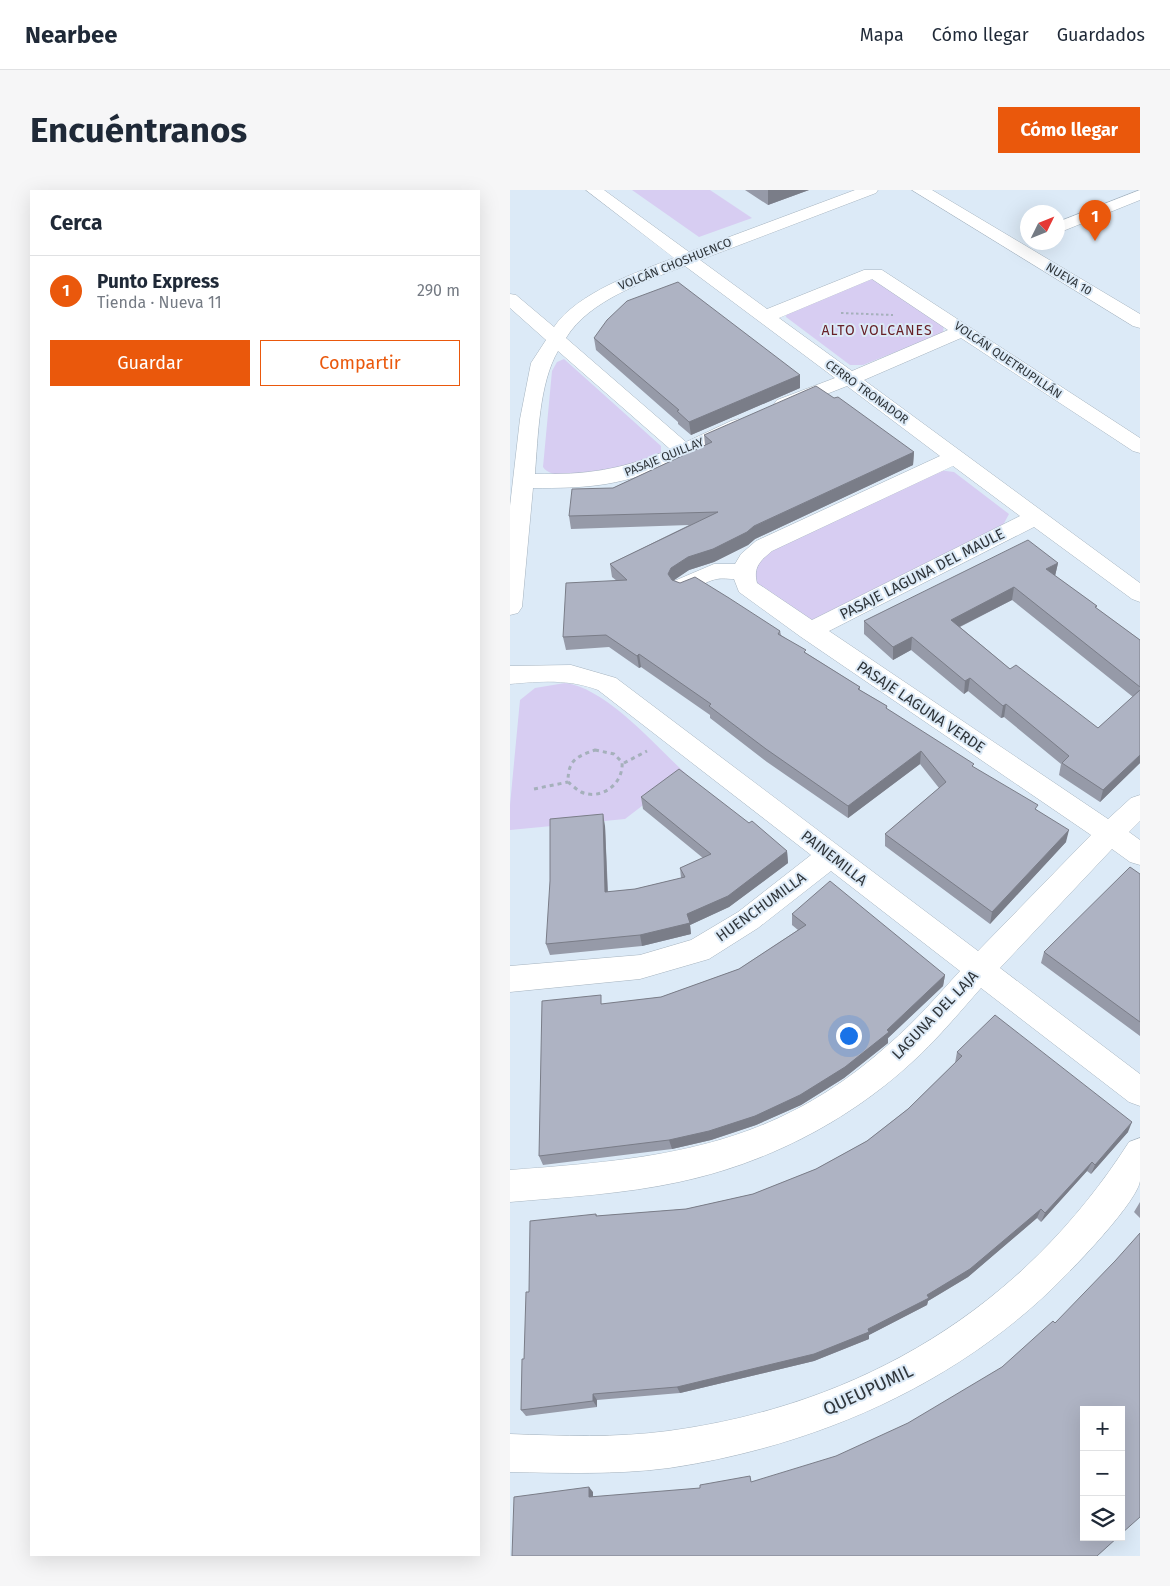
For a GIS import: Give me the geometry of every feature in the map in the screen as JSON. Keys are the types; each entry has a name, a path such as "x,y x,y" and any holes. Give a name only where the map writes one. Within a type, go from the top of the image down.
{"street":[{"name":"CERRO TRONADOR","path":"594,190 1036,517 1138,590"},
{"name":"VOLCÁN CHOSHUENCO","path":"510,607 522,481 534,390 541,363 556,337 574,316 611,290 686,258 870,190"},
{"name":"NUEVA 10","path":"920,190 1020,242"},
{"path":"1065,225 1137,198"},
{"name":"NUEVA 10","path":"1032,250 1140,322"},
{"name":"VOLCÁN QUETRUPILLÁN","path":"765,317 870,274 876,274 932,309 1140,448"},
{"path":"510,299 556,337 682,450"},
{"name":"PASAJE QUILLAY","path":"522,481 611,476 646,466 818,389 850,379 963,330"},
{"path":"682,586 714,571 743,572 749,559 764,546 956,458"},
{"name":"PASAJE LAGUNA DEL MAULE","path":"809,631 1036,517"},
{"name":"PASAJE LAGUNA VERDE","path":"743,572 747,587 753,593 1140,854"},
{"name":"PAINEMILLA","path":"510,674 570,672 582,674 606,684 1140,1092"},
{"name":"LAGUNA DEL LAJA","path":"510,1186 638,1175 690,1165 733,1152 788,1130 836,1103 919,1037 979,969 1109,834 1140,805"},
{"name":"HUENCHUMILLA","path":"510,980 640,968 700,950 748,920 831,855"},
{"name":"QUEUPUMIL","path":"510,1453 578,1457 647,1453 714,1443 780,1427 825,1411 902,1377 962,1341 1002,1312 1044,1275 1081,1236 1114,1195 1140,1153"}],"path":[{"path":"834,312 912,316 932,309"},
{"path":"595,750 613,752 624,763 624,776 620,782 606,792 597,794 579,791 568,782 568,768 572,761 586,752 595,750"},
{"path":"534,789 568,782"}],"shaded area":[{"path":"632,190 710,190 752,218 699,237"},
{"path":"872,279 944,323 943,333 863,365 850,365 786,317 786,313"},
{"path":"564,359 661,446 661,453 619,468 581,475 565,476 551,473 543,467 552,371 557,362"},
{"path":"938,470 954,472 1009,514 1002,527 818,620 811,620 757,587 754,563 759,556"},
{"path":"565,683 581,687 613,706 685,773 625,819 510,830 510,805 520,700 535,688"}],"building":[{"path":"678,282 800,375 689,422 677,411 679,410 594,338 607,320 627,301"},
{"path":"816,386 834,398 838,397 914,452 754,526 747,532 713,549 688,557 671,568 668,574 672,580 680,583 695,577 729,598 780,631 778,634 806,650 804,652 860,687 858,689 887,706 886,708 974,764 972,766 1038,805 1035,809 1069,830 992,912 885,834 946,782 921,751 848,806 766,749 709,706 711,704 639,654 637,656 606,635 563,637 566,583 627,580 610,564 718,512 569,516 572,489 613,488 712,442 704,435"},
{"path":"1028,540 1058,563 1046,569 1140,640 1140,687 1014,587 951,620 1010,669 1016,665 1098,728 1140,690 1140,755 1103,790 1062,763 1069,756 1006,704 1003,706 970,678 965,681 912,637 893,647 864,621"},
{"path":"679,769 749,823 752,821 787,851 728,896 687,914 690,923 640,935 546,944 550,881 550,819 603,814 605,892 635,889 685,877 680,868 711,854 641,797"},
{"path":"1130,867 1140,874 1140,1022 1044,952"},
{"path":"830,881 945,975 887,1030 889,1032 845,1067 800,1095 755,1116 709,1131 669,1140 539,1156 542,1001 601,995 601,1004 661,997 739,969 806,925 792,914"},
{"path":"995,1015 1132,1122 1095,1165 1092,1162 1045,1213 1041,1209 970,1269 927,1295 929,1298 868,1329 869,1332 814,1354 677,1387 593,1394 593,1401 521,1410 526,1292 529,1292 530,1221 596,1214 596,1216 686,1209 753,1194 816,1169 867,1141 908,1109 962,1056 957,1052"},
{"path":"1140,1233 1140,1517 1125,1530 1125,1406 1080,1406 1080,1541 1114,1541 1097,1556 512,1556 514,1497 589,1487 589,1497 700,1488 700,1485 750,1476 751,1482 836,1456 908,1423 1002,1367 1053,1321 1055,1323"}],"place":[{"name":"Punto Express","path":"1095,241"}],"district":[{"name":"ALTO VOLCANES","path":"877,330"}]}
